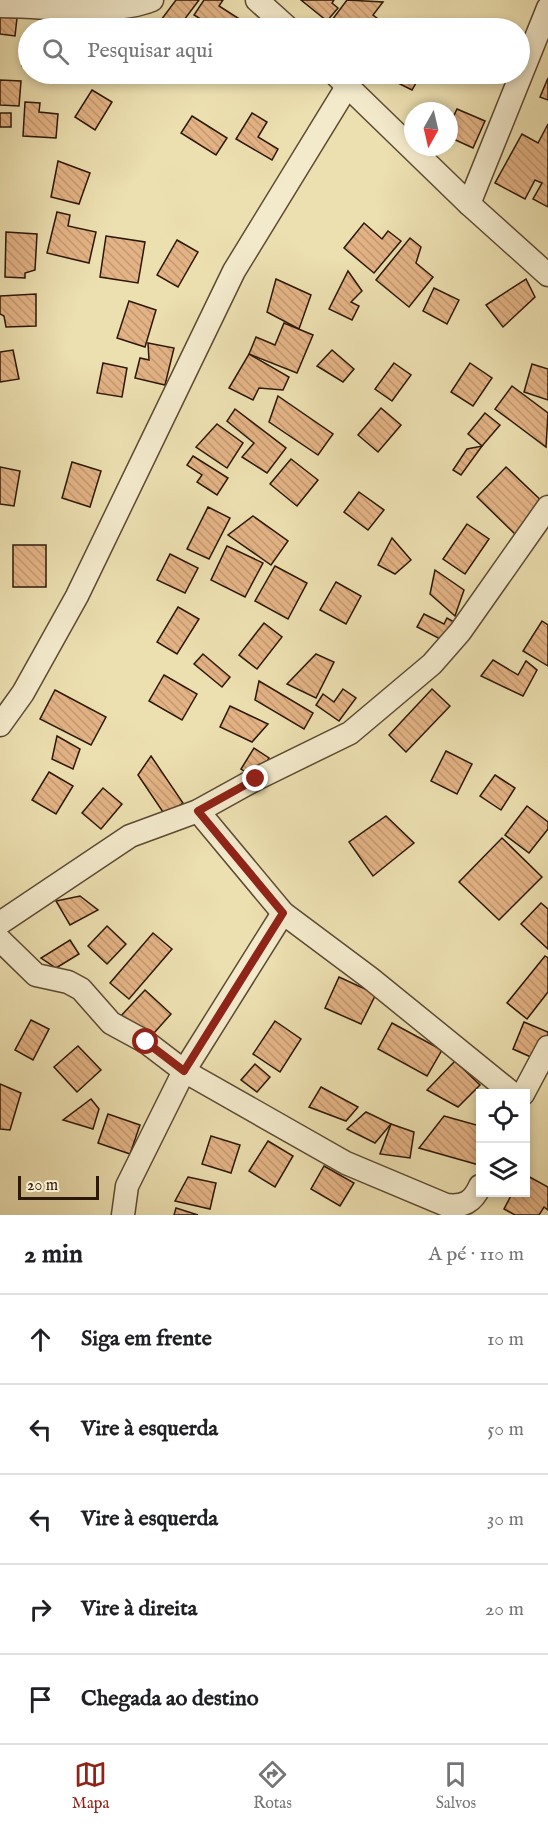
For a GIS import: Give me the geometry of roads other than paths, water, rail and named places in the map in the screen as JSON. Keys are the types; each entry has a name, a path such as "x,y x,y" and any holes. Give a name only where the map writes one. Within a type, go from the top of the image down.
{"street":[{"path":"0,6 112,8 136,6 152,0"},
{"path":"257,0 277,18"},
{"path":"530,53 548,8"},
{"path":"0,725 23,693 77,596 234,271 339,84"},
{"path":"345,84 548,275"},
{"path":"470,204 518,84"},
{"path":"0,923 130,836 198,811 256,779 351,733 432,664 460,633 548,507"},
{"path":"198,811 283,913 370,978 507,1089"},
{"path":"123,1215 127,1186 184,1071 283,913"},
{"path":"0,940 36,975 68,982 81,989 111,1023 146,1042 184,1071 346,1163 446,1205 461,1207 469,1202 476,1192"},
{"path":"526,1089 548,1047"}]}
